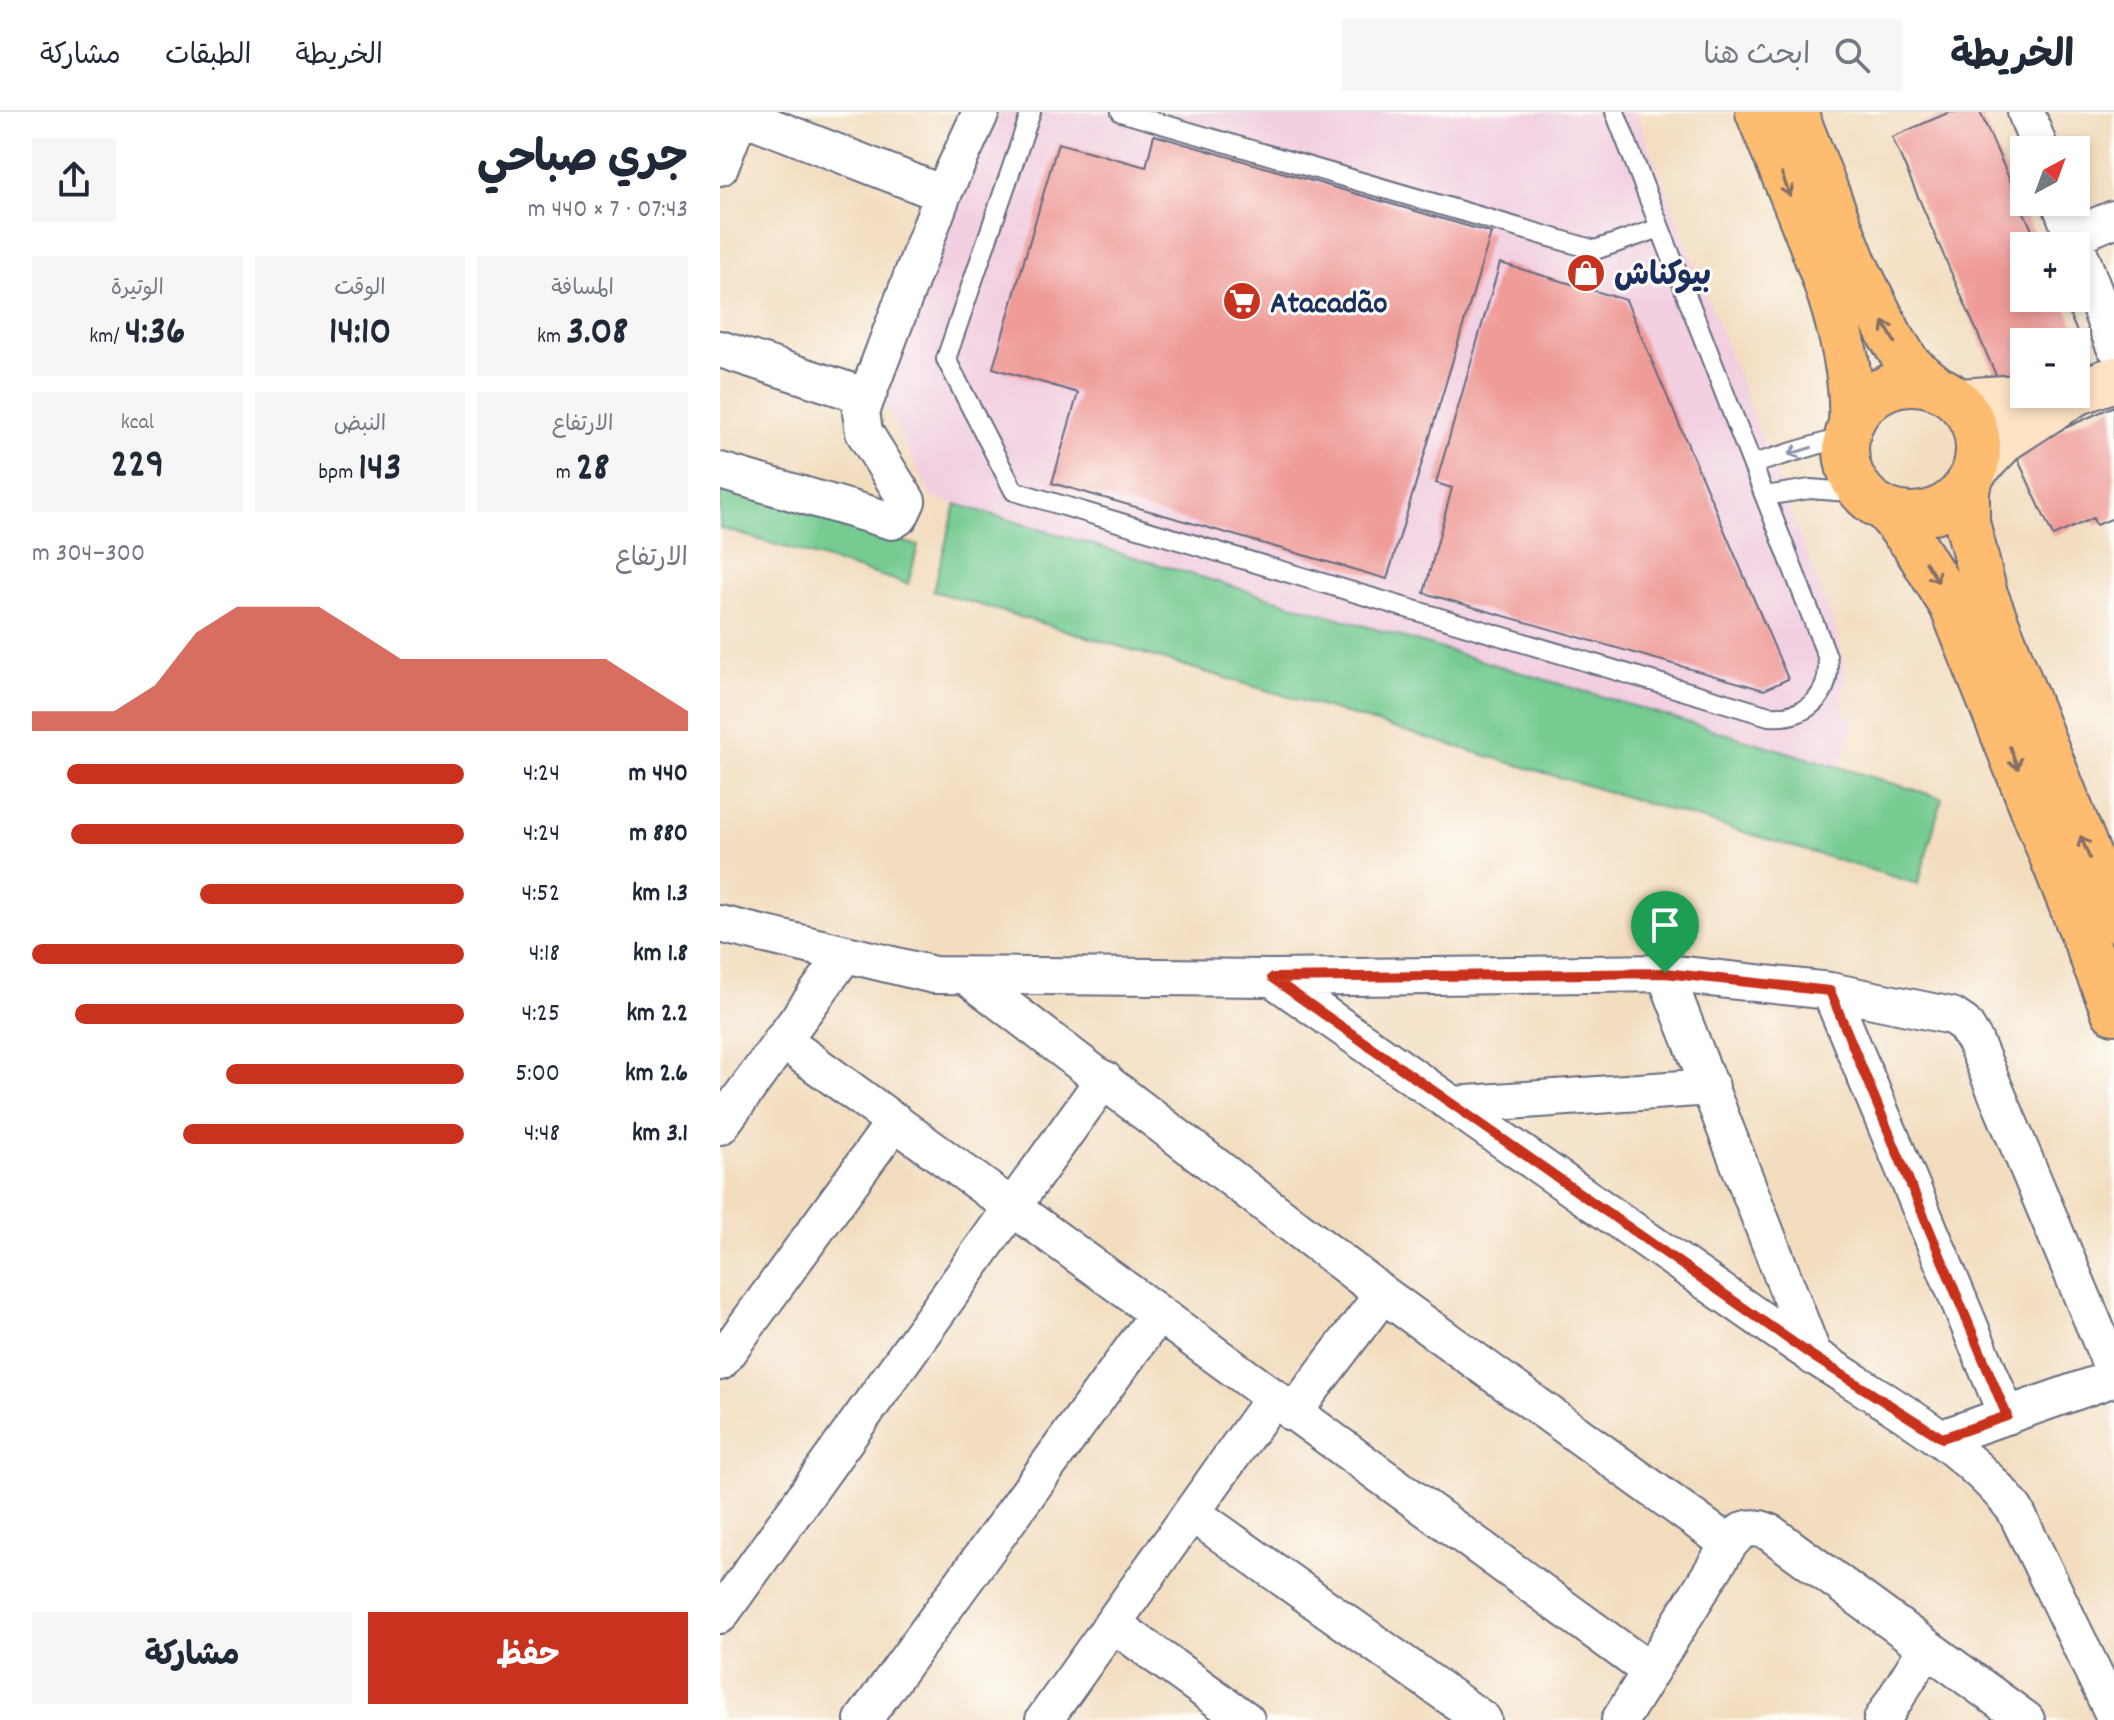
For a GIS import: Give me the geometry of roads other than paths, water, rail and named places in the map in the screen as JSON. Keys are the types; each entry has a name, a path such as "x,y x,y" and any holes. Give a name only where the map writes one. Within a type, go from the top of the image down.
{"highway":[{"path":"1758,112 1823,281 1847,362 1852,397 1846,456 1851,476 1913,543 1952,606 2114,1012"},
{"path":"1795,112 1855,265 1890,335 1909,365 1967,412 1978,440 1967,522 1985,594 2114,919"},
{"path":"1849,429 1860,408 1887,388 1921,383 1947,394"},
{"path":"1874,501 1900,515 1931,513 1945,507 1972,478"}],"street":[{"path":"720,471 892,521 900,516 907,501 864,432 861,422 865,396 943,194 981,112"},
{"path":"2026,112 2035,136"},
{"path":"720,167 736,113 943,194"},
{"path":"2083,232 2114,219"},
{"path":"2090,281 2114,345"},
{"path":"720,349 865,396"},
{"path":"2090,388 2114,379"},
{"path":"1947,394 2010,394"},
{"path":"1972,478 2006,438 2052,408"},
{"path":"720,924 934,975 1272,978 1665,973 1830,991 1934,1010 1964,1024 1975,1042 2114,1372"},
{"path":"720,1126 844,956"},
{"path":"1665,973 1814,1357"},
{"path":"968,977 1383,1294 1729,1544"},
{"path":"1272,978 1814,1357 1942,1438 2002,1493 2015,1510 2114,1715"},
{"path":"1830,991 2007,1416"},
{"path":"782,1040 1650,1671"},
{"path":"720,1615 1104,1079"},
{"path":"1453,1105 1711,1087"},
{"path":"720,1362 895,1121"},
{"path":"1044,1720 1192,1513 1383,1294"},
{"path":"863,1720 1158,1314"},
{"path":"1942,1438 2114,1378"},
{"path":"1192,1513 1483,1720"},
{"path":"1620,1720 1729,1544 1739,1532 1748,1528 1769,1532 2026,1720"},
{"path":"1113,1624 1246,1720"},
{"path":"1882,1720 1926,1649"}],"lane":[{"path":"1031,112 946,359 1014,491 1769,716 1784,717 1811,707 1821,696 1829,670 1827,656 1615,112"},
{"path":"1121,112 1595,250 1660,228"},
{"path":"1753,464 1849,429"},
{"path":"1765,496 1810,489 1874,501"}],"place":[{"name":"بيوكناش","path":"1586,273"},
{"name":"Atacadão","path":"1242,301"}]}
